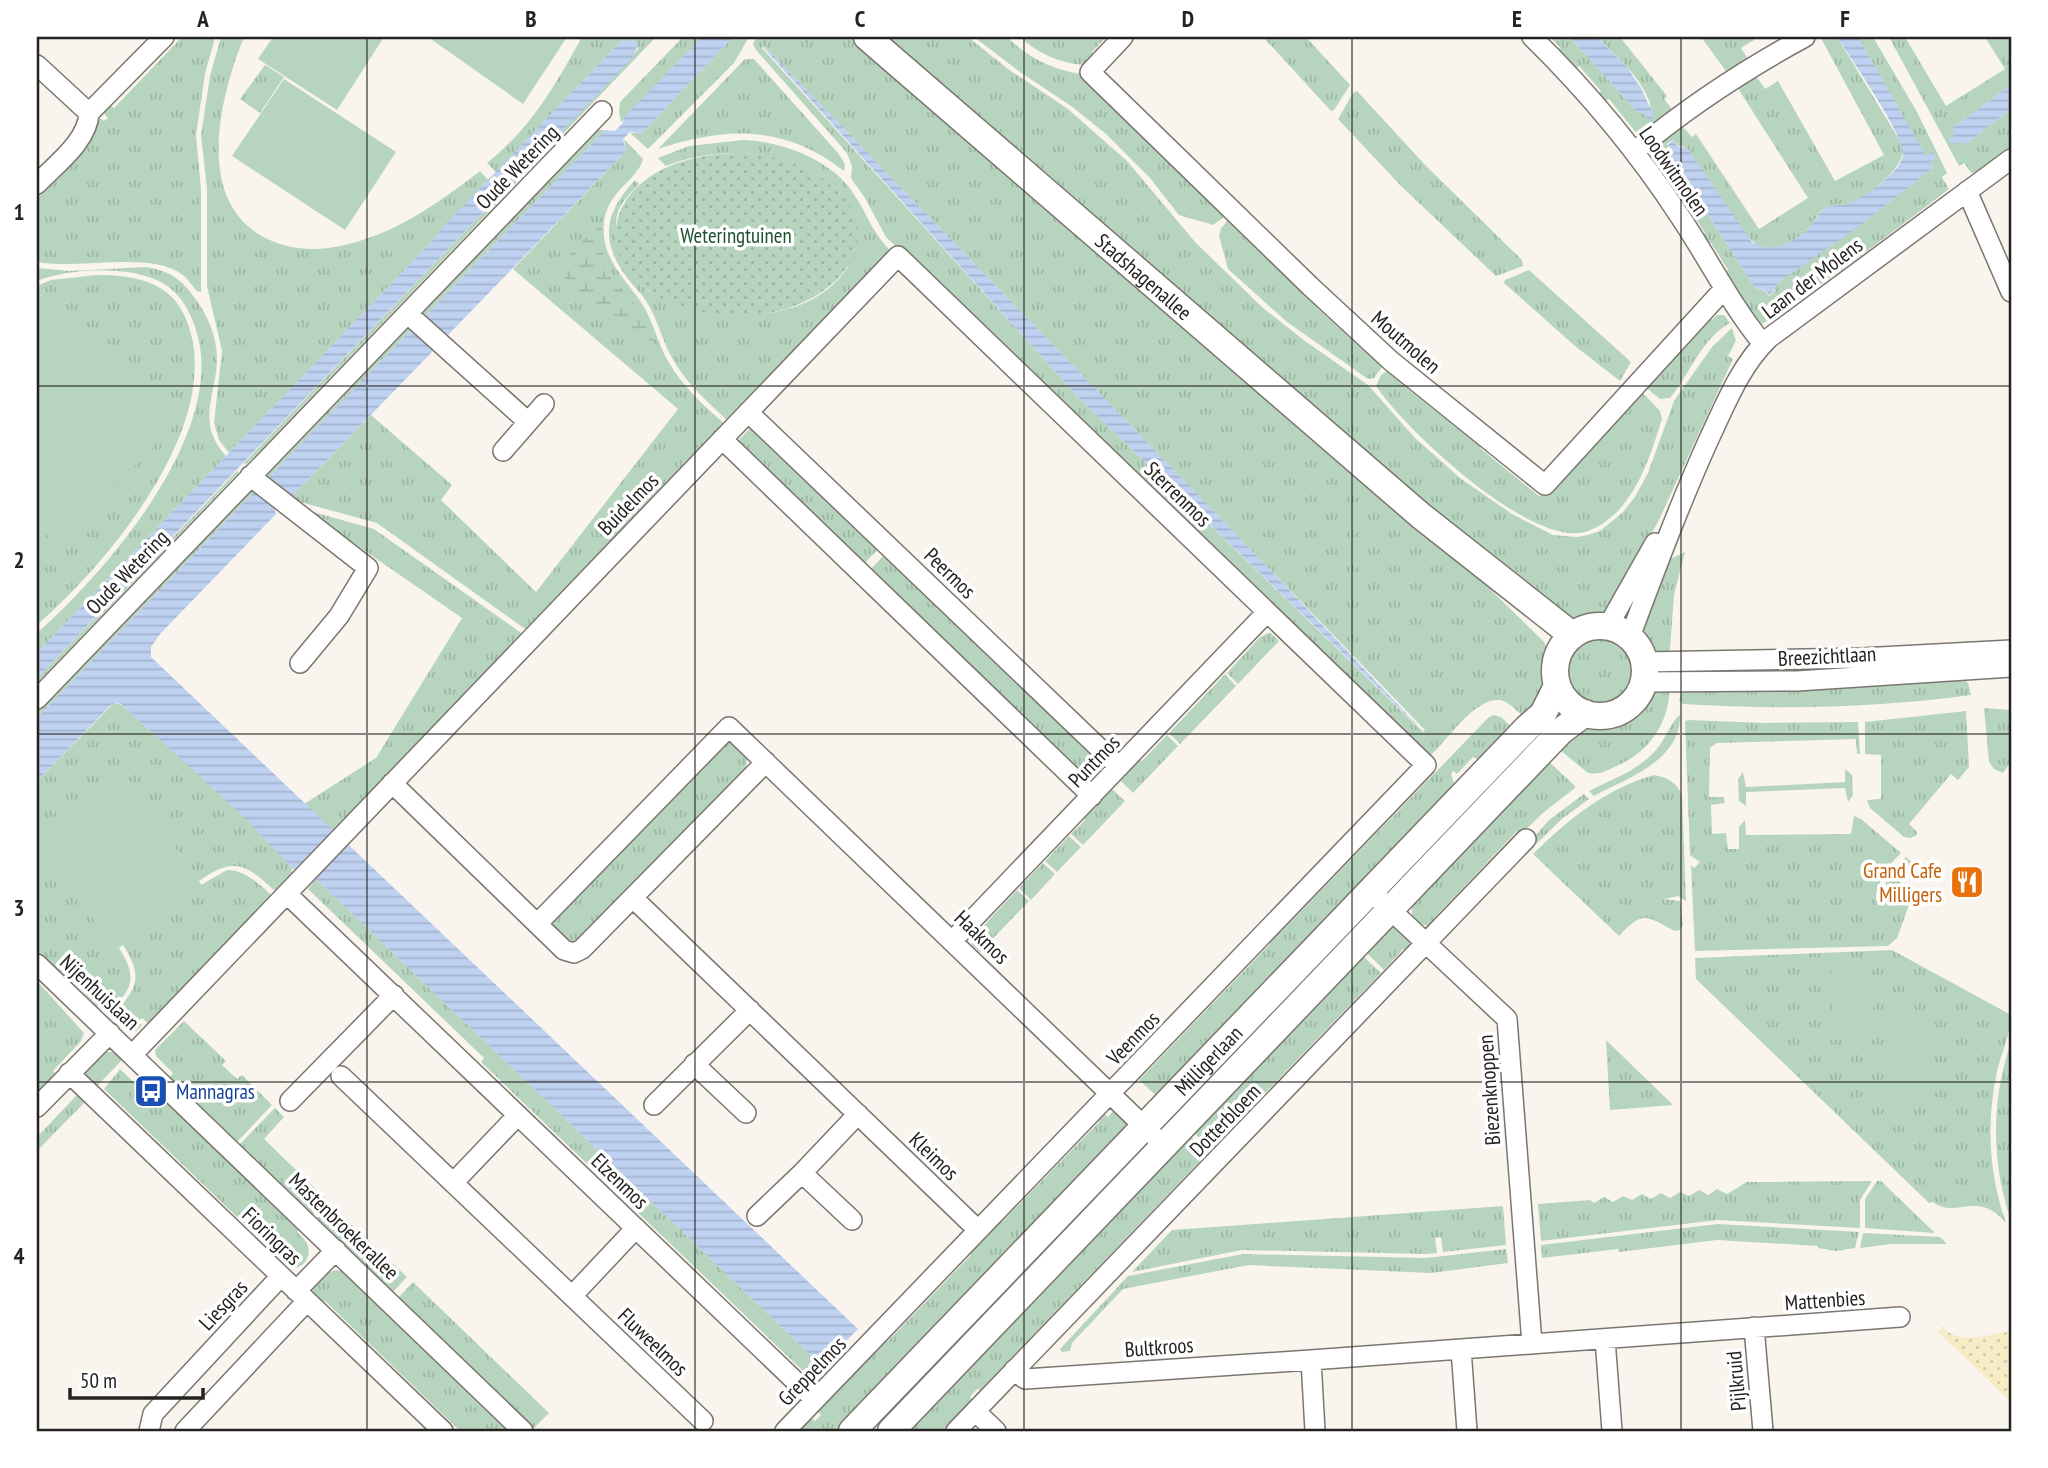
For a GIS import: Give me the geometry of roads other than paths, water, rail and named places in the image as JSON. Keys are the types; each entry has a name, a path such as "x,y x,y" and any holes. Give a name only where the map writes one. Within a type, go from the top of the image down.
{"main road":[{"name":"Stadshagenallee","path":"867,37 1566,643"},
{"path":"1589,627 1619,631 1641,653 1644,672 1634,700 1619,712 1602,716 1585,713 1565,699 1557,686 1555,668 1566,643 1589,627"},
{"name":"Milligerlaan","path":"852,1431 1527,728 1544,714 1557,686"},
{"name":"Milligerlaan","path":"891,1431 1561,731 1585,713"}],"street":[{"path":"37,184 82,137 89,124 89,113 164,37"},
{"name":"Moutmolen","path":"1123,37 1090,72 1391,361 1545,485 1724,289"},
{"name":"Loodwitmolen","path":"1532,37 1599,107 1635,151 1681,218 1742,319 1763,344"},
{"path":"1635,151 1679,114 1729,79 1805,37"},
{"path":"37,65 89,113"},
{"name":"Oude Wetering","path":"37,699 257,482 413,319 602,111"},
{"name":"Laan der Molens","path":"1619,631 1742,370 1752,355 1763,344 2011,159"},
{"path":"1967,191 2011,292"},
{"name":"Buidelmos","path":"392,783 898,256"},
{"name":"Sterrenmos","path":"898,256 1426,765"},
{"path":"413,319 527,421"},
{"path":"503,451 544,404"},
{"name":"Peermos","path":"748,412 1119,767"},
{"path":"722,439 1092,796"},
{"path":"257,482 368,568 339,616 300,663"},
{"name":"Puntmos","path":"953,940 1267,612"},
{"name":"Breezichtlaan","path":"1644,672 2011,650"},
{"name":"Breezichtlaan","path":"1644,672 1797,681 2011,667"},
{"name":"Haakmos","path":"537,924 729,727 953,940 1164,1147"},
{"path":"133,1054 392,783 564,950 574,953 582,949 766,762"},
{"name":"Veenmos","path":"871,1343 1426,765"},
{"name":"Dotterbloem","path":"956,1431 1525,839"},
{"name":"Biezenknoppen","path":"1371,892 1507,1019 1532,1344"},
{"name":"Elzenmos","path":"287,894 815,1400"},
{"name":"Kleimos","path":"633,898 978,1230"},
{"name":"Nijenhuislaan","path":"37,964 133,1054"},
{"path":"290,1101 394,995"},
{"path":"654,1105 750,1010"},
{"path":"37,1107 110,1033"},
{"name":"Mastenbroekerallee","path":"133,1054 523,1431"},
{"path":"694,1064 746,1113"},
{"name":"Fioringras","path":"69,1073 443,1431"},
{"name":"Fluweelmos","path":"341,1076 703,1421"},
{"path":"757,1216 858,1114"},
{"path":"453,1183 518,1115"},
{"path":"802,1173 852,1220"},
{"path":"572,1296 636,1228"},
{"path":"185,1431 302,1296 336,1250"},
{"name":"Liesgras","path":"150,1431 153,1414 281,1276"},
{"name":"Mattenbies","path":"1754,1327 1900,1317"},
{"name":"Bultkroos","path":"1014,1370 1025,1379 1754,1327"},
{"name":"Pijlkruid","path":"1754,1327 1763,1431"},
{"path":"1605,1339 1612,1431"},
{"name":"Greppelmos","path":"785,1431 871,1343"},
{"path":"1461,1349 1467,1431"},
{"path":"1311,1360 1315,1431"},
{"path":"975,1411 996,1431"}],"water":[{"path":"702,37 733,37 642,133 630,132 623,139 626,151 447,336 437,333 430,340 434,350 289,499 273,504 276,514 160,634 151,647 151,657 858,1329 822,1366 316,879 294,870 245,818 121,704 111,705 37,781 37,718 254,492 264,495 267,479 412,329 428,324 425,316 605,130 615,131 622,124 625,116"},
{"path":"1570,37 1597,37 1626,66 1641,88 1654,116 1649,120 1645,114 1637,112"},
{"path":"1837,37 1858,37 1926,156 1932,152 1936,158 1930,162 1933,168 1858,227 1783,279 1769,295 1766,291 1755,288 1672,158 1672,150 1668,145 1673,140 1677,146 1688,149 1752,242 1759,246 1774,247 1796,239 1826,207 1849,203 1882,182 1896,169 1903,155 1902,146 1887,115"},
{"path":"635,41 638,45 631,60 515,180 504,184 497,198 37,678 37,653 620,42"},
{"path":"762,46 1257,556 1424,732 1077,396"},
{"path":"2011,85 2011,109 1966,144 1958,142 1952,145 1948,140 1954,136 1954,127"}],"place":[{"name":"Grand Cafe Milligers","path":"1967,882"},
{"name":"Mannagras","path":"151,1091"}],"park label":[{"name":"Weteringtuinen","path":"736,235"}]}
